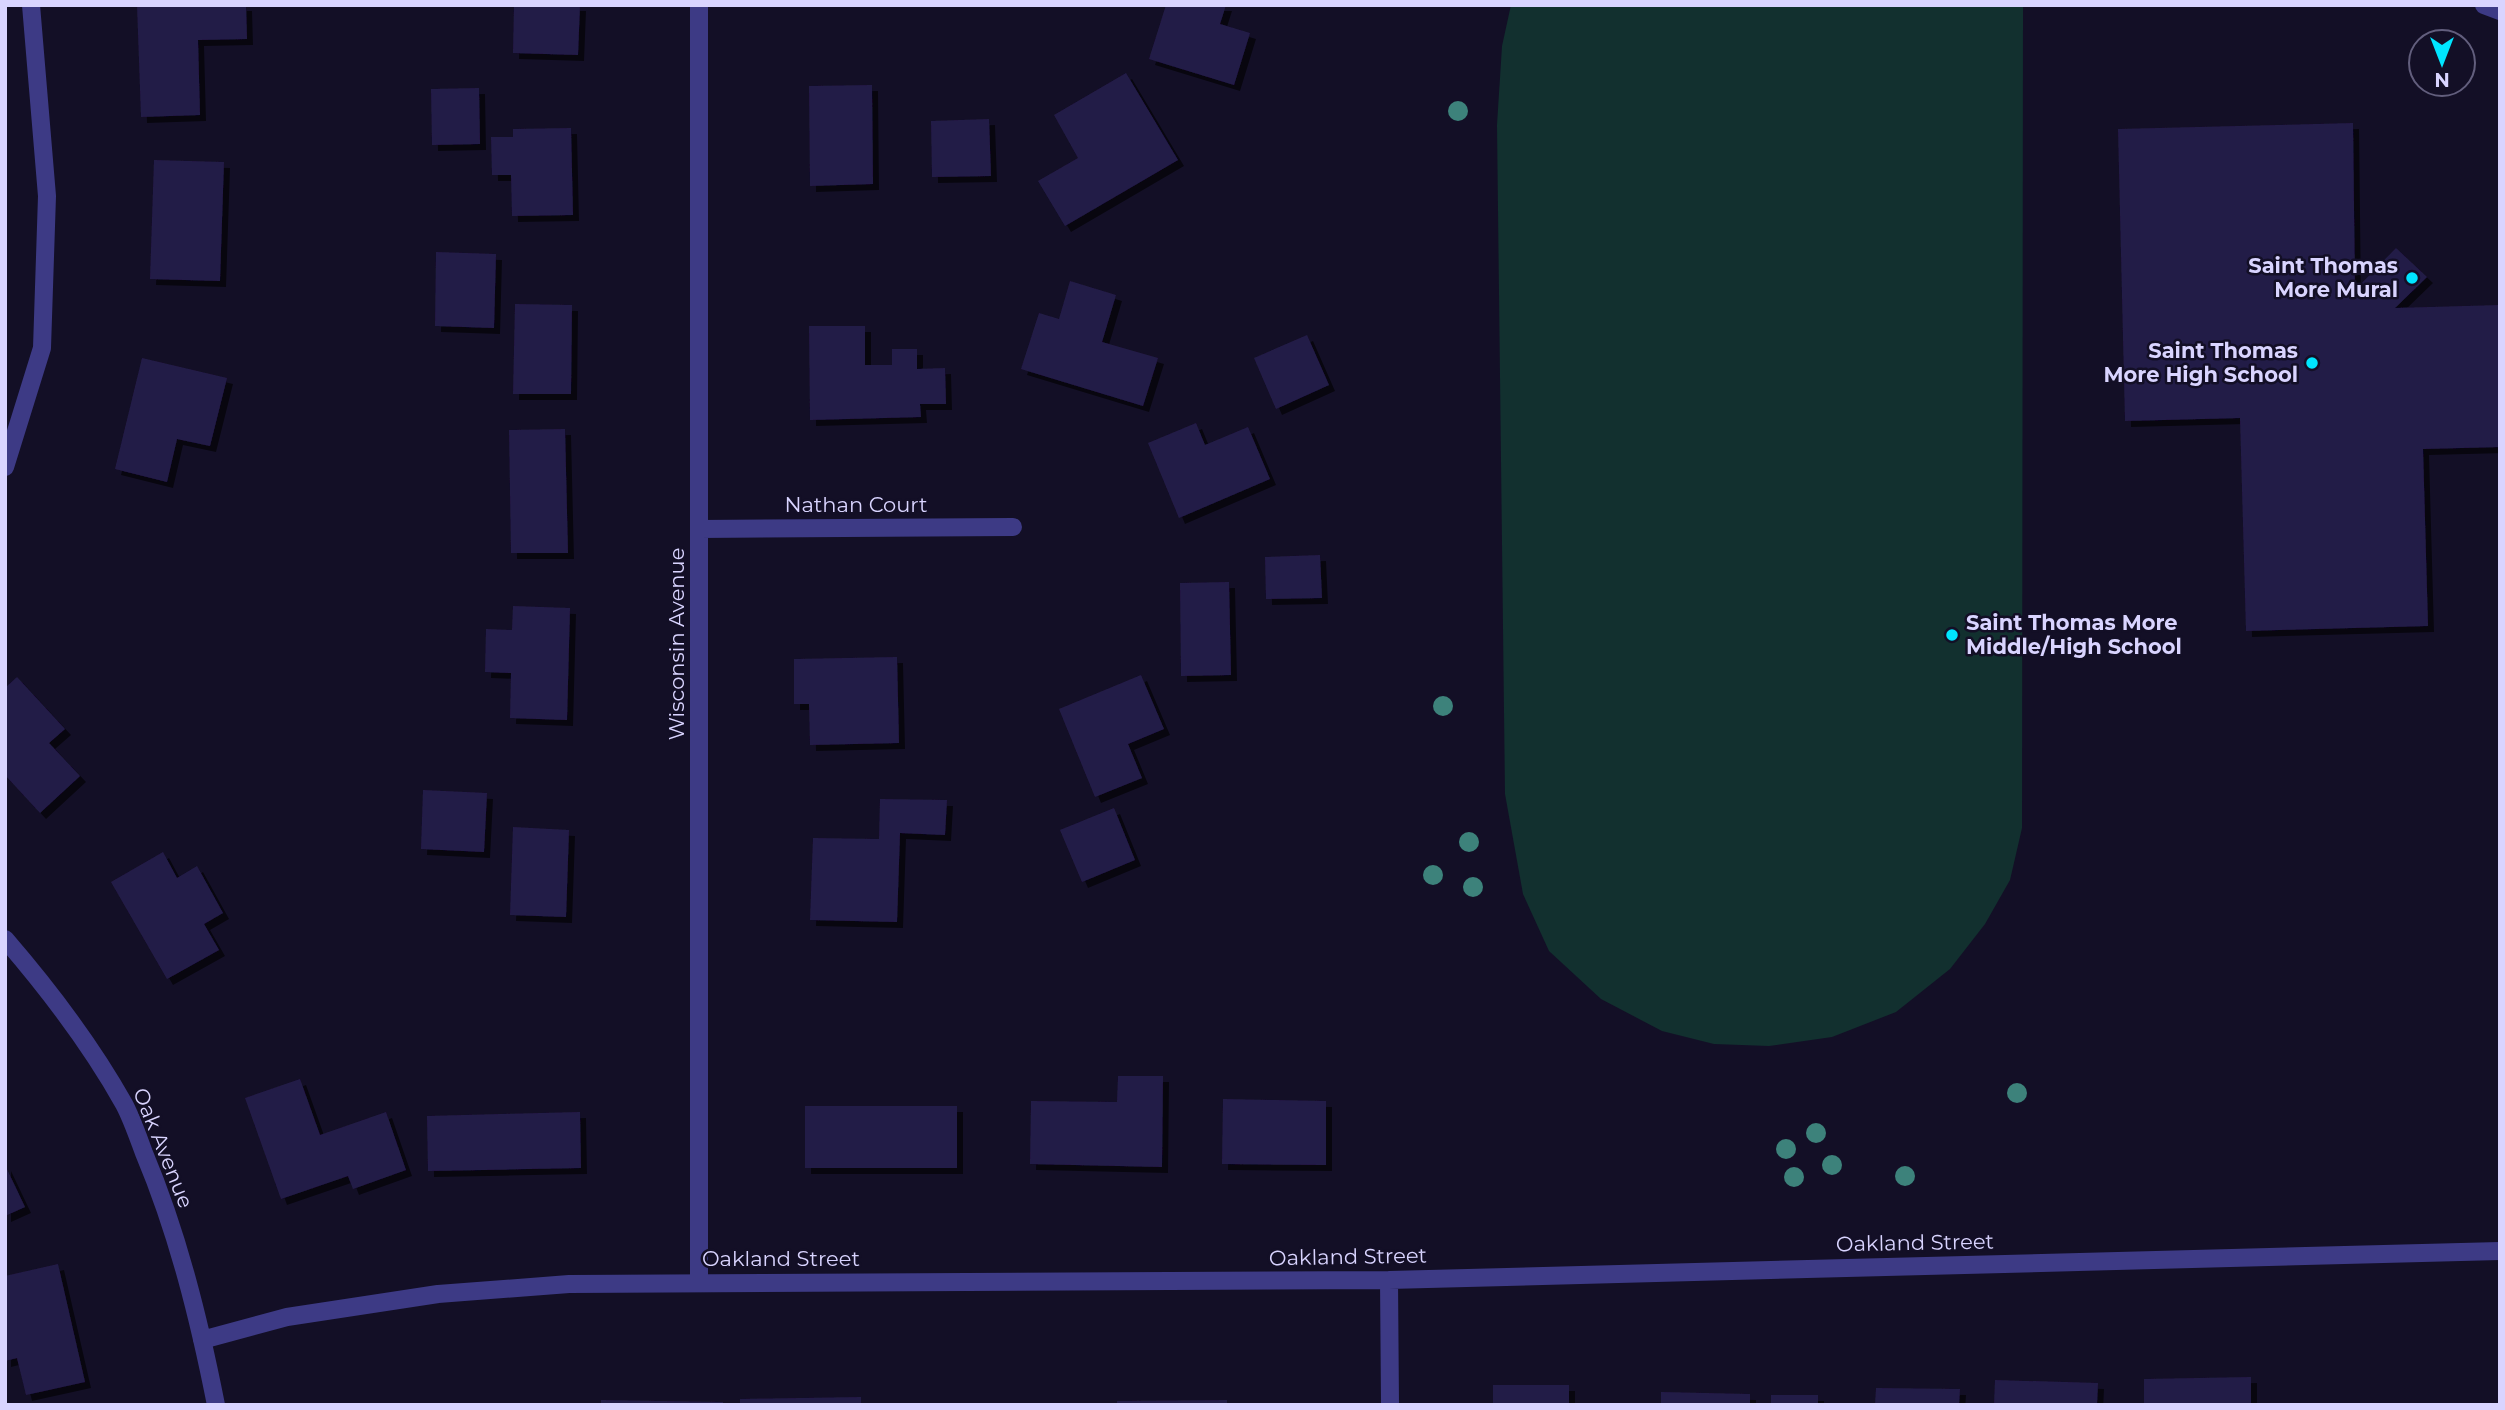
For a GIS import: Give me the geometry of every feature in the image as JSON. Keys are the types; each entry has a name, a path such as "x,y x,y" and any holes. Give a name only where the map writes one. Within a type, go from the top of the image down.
{"street":[{"path":"5,467 42,348 47,196 32,5"},
{"name":"Wisconsin Avenue","path":"699,5 699,1282"},
{"path":"2484,5 2500,11"},
{"name":"Nathan Court","path":"699,529 1013,527"},
{"name":"Oak Avenue","path":"5,939 41,980 102,1067 125,1106 156,1181 187,1274 216,1405"},
{"name":"Oakland Street","path":"202,1340 287,1317 438,1294 569,1284 1389,1280 2500,1251"},
{"path":"1389,1280 1390,1405"}],"green space":[{"path":"1511,5 2023,5 2022,828 2010,880 1985,924 1950,969 1896,1012 1832,1037 1769,1046 1714,1044 1662,1031 1601,999 1549,951 1523,894 1505,794 1497,125 1502,46"}],"building":[{"path":"137,5 246,5 247,39 198,40 200,115 141,117"},
{"path":"514,5 580,5 578,55 513,53"},
{"path":"1166,5 1226,5 1220,24 1250,33 1234,85 1149,59"},
{"path":"1126,73 1178,160 1065,226 1038,181 1078,158 1054,115"},
{"path":"872,85 873,184 810,186 809,86"},
{"path":"479,88 480,144 432,145 431,89"},
{"path":"989,119 991,176 932,177 931,121"},
{"name":"Saint Thomas More High School","path":"2353,123 2355,290 2396,248 2427,277 2395,308 2500,305 2500,447 2423,449 2428,626 2246,631 2240,418 2125,421 2118,129"},
{"path":"571,128 573,215 512,216 511,175 492,175 491,137 513,137 513,129"},
{"path":"154,160 224,162 220,281 150,279"},
{"path":"436,252 496,254 494,328 435,326"},
{"path":"1070,281 1116,295 1102,342 1158,358 1143,406 1021,369 1039,313 1059,319"},
{"path":"515,304 572,305 571,394 513,394"},
{"path":"809,326 865,326 865,365 892,365 892,349 917,349 917,369 945,368 946,404 920,404 921,417 810,420"},
{"path":"1307,335 1329,385 1276,409 1254,358"},
{"path":"142,358 227,378 210,446 177,439 167,482 115,469"},
{"path":"1196,423 1205,445 1248,427 1270,479 1179,518 1148,443"},
{"path":"565,429 568,553 511,553 509,430"},
{"path":"1320,555 1322,598 1266,599 1265,557"},
{"path":"1229,582 1231,675 1181,676 1180,583"},
{"path":"513,606 570,608 567,720 510,718 511,673 485,672 486,629 512,630"},
{"path":"897,657 899,743 810,745 809,704 794,704 794,659"},
{"path":"1141,675 1164,729 1128,744 1142,778 1095,797 1059,709"},
{"path":"17,677 65,729 49,743 80,776 40,813 5,775 5,688"},
{"path":"423,790 487,793 484,852 421,849"},
{"path":"880,799 947,800 945,835 900,833 897,922 810,920 813,838 879,839"},
{"path":"1114,808 1135,860 1082,882 1060,830"},
{"path":"513,827 569,830 566,917 510,915"},
{"path":"163,852 177,878 197,866 223,913 204,924 219,950 167,979 111,882"},
{"path":"1118,1076 1163,1076 1162,1167 1030,1164 1031,1101 1117,1102"},
{"path":"300,1079 320,1135 386,1112 406,1170 353,1189 348,1176 281,1199 245,1098"},
{"path":"1223,1099 1326,1101 1326,1165 1222,1164"},
{"path":"805,1106 957,1106 957,1168 805,1168"},
{"path":"580,1112 581,1168 428,1171 427,1116"},
{"path":"5,1165 25,1207 5,1216"},
{"path":"58,1264 85,1382 26,1395 17,1358 5,1361 5,1276"},
{"path":"2251,1377 2251,1405 2144,1405 2144,1379"},
{"path":"1995,1380 2098,1383 2097,1405 1994,1405"},
{"path":"1493,1385 1569,1385 1569,1405 1493,1405"},
{"path":"1876,1388 1960,1389 1959,1405 1875,1405"},
{"path":"1661,1392 1750,1394 1750,1405 1661,1405"},
{"path":"1771,1395 1818,1395 1818,1405 1771,1405"},
{"path":"861,1397 861,1405 740,1405 740,1399"},
{"path":"601,1400 723,1402 723,1405 601,1405"},
{"path":"1227,1400 1227,1405 1117,1405 1117,1401"}],"place":[{"name":"Saint Thomas More Mural","path":"2412,278"},
{"name":"Saint Thomas More High School","path":"2312,363"},
{"name":"Saint Thomas More Middle/High School","path":"1952,635"}]}
